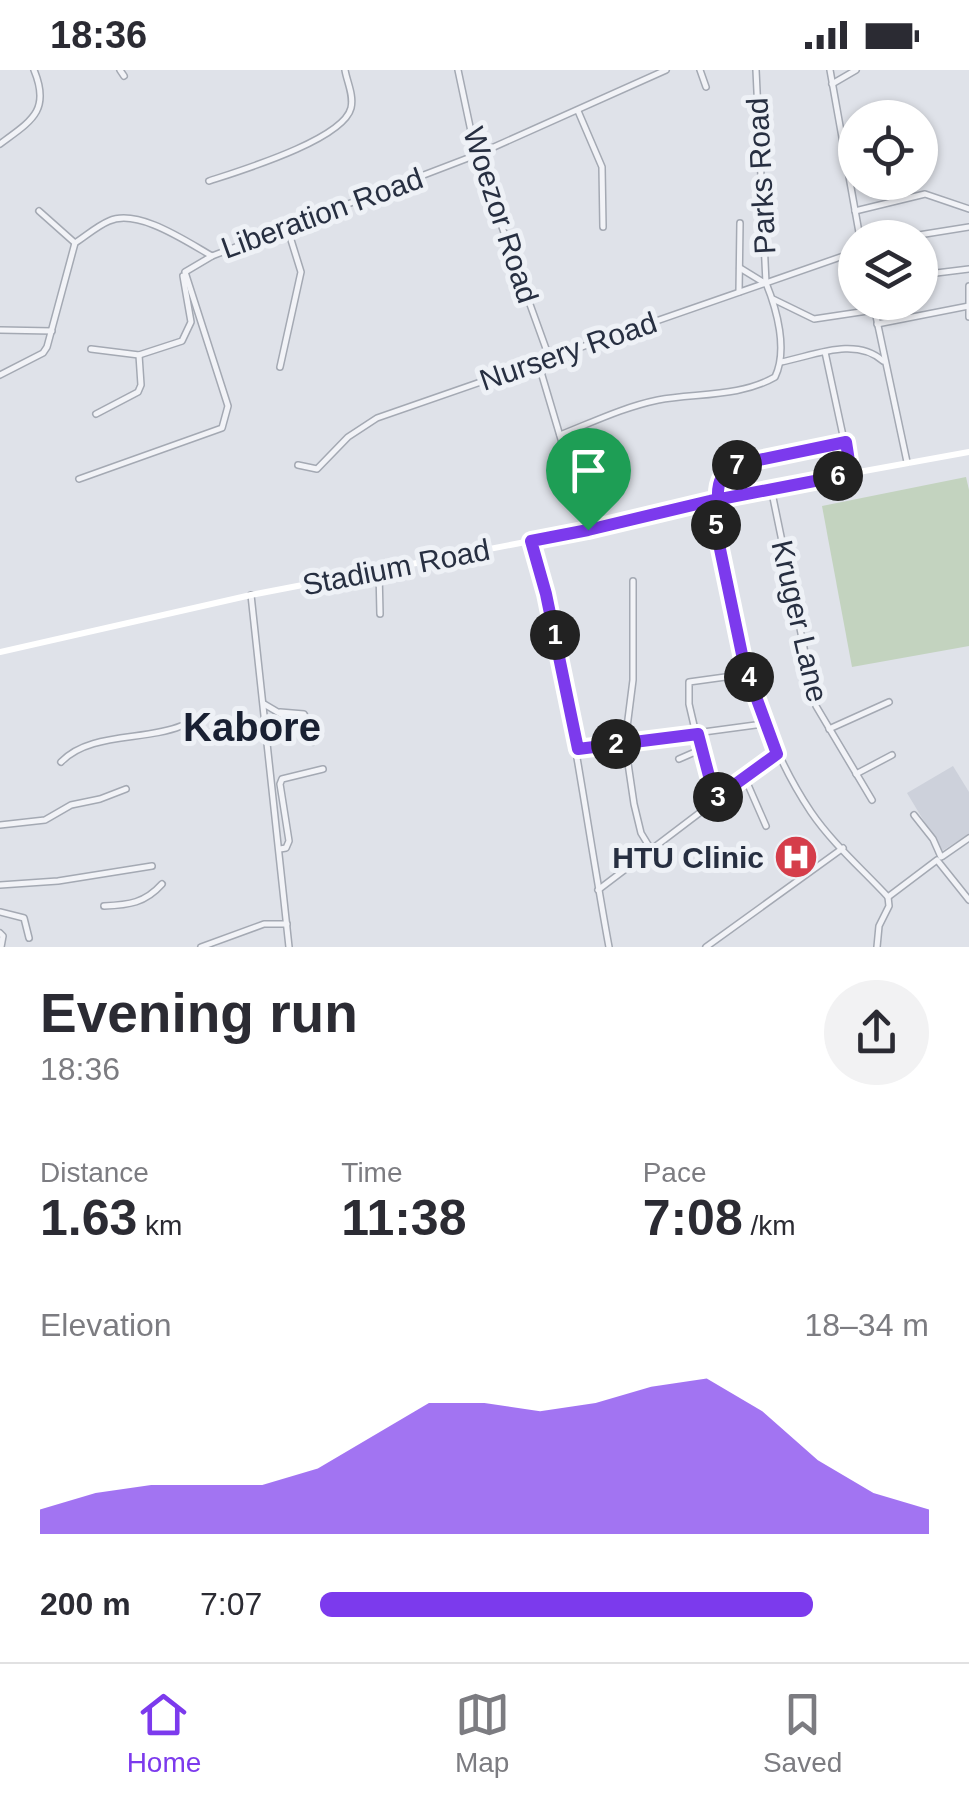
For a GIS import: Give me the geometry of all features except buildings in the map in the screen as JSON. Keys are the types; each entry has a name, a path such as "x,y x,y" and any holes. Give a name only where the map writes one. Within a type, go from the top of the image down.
{"main road":[{"name":"Stadium Road","path":"0,652 251,596 588,530 771,488 969,452"}],"street":[{"path":"0,144 35,118 42,91 34,70"},
{"path":"209,181 264,164 321,137 337,125 349,115 353,104 345,70"},
{"name":"Woezor Road","path":"458,70 476,155 549,358"},
{"name":"Liberation Road","path":"75,242 109,221 127,218 179,236 212,256 476,155 666,70"},
{"path":"700,70 706,87"},
{"name":"Parks Road","path":"756,70 765,283 772,299 781,362"},
{"path":"830,70 857,220"},
{"path":"832,84 856,70"},
{"path":"578,111 602,166 604,227"},
{"path":"855,211 925,194 969,209"},
{"path":"0,376 43,353 75,242 39,211"},
{"path":"740,222 740,292"},
{"path":"938,231 969,226"},
{"path":"280,367 301,272 287,228"},
{"path":"91,348 139,355 182,341 191,322 183,282 185,272 212,256"},
{"name":"Nursery Road","path":"298,465 317,469 348,437 377,418 838,258"},
{"path":"740,268 765,283"},
{"path":"938,273 969,269"},
{"path":"79,479 222,428 228,406 185,272"},
{"path":"969,286 969,317"},
{"path":"772,299 814,319 838,314"},
{"path":"877,324 968,306"},
{"path":"876,320 907,462"},
{"path":"0,330 52,331"},
{"path":"560,435 630,407 736,391 768,381 775,377 781,362 825,352 859,348 873,352 885,363"},
{"path":"825,352 851,474"},
{"path":"96,414 138,392 139,355"},
{"path":"538,362 588,530"},
{"path":"846,442 739,464 725,471 717,483 714,500 748,674 764,724 813,815 888,898 877,947"},
{"name":"Kruger Lane","path":"771,488 814,699 872,800"},
{"path":"531,541 578,749 610,947"},
{"path":"380,571 380,614"},
{"path":"633,581 632,680 625,743 641,833 652,851"},
{"path":"251,596 289,947"},
{"path":"715,799 689,704 689,682 748,674"},
{"path":"828,729 889,702"},
{"path":"264,704 313,742"},
{"path":"277,712 304,714 307,720 302,731"},
{"path":"578,749 764,724"},
{"path":"61,762 83,747 162,734 181,726"},
{"path":"679,759 702,749"},
{"path":"598,890 777,754"},
{"path":"856,774 892,755"},
{"path":"280,849 289,842 282,779 322,769"},
{"path":"744,778 766,826"},
{"path":"0,825 44,820 71,804 100,799 126,788"},
{"path":"914,815 933,838 939,858 966,890 969,900"},
{"path":"888,898 969,838"},
{"path":"706,947 843,848"},
{"path":"0,885 58,881 152,866"},
{"path":"104,906 150,898 162,884"},
{"path":"0,912 24,918 29,938"},
{"path":"201,947 264,924 287,924"},
{"path":"0,933 0,947"}],"shaded area":[{"path":"953,766 969,792 969,834 942,851 907,793"}],"green space":[{"path":"966,477 969,646 852,667 822,506"}],"place":[{"name":"HTU Clinic","path":"796,857"}],"district":[{"name":"Kabore","path":"252,727"}],"route":[{"path":"846,442 851,474 710,501 744,664 777,754 715,799 698,734 578,749 531,541 588,530 718,499 717,483 725,471 739,464 846,442"}]}
